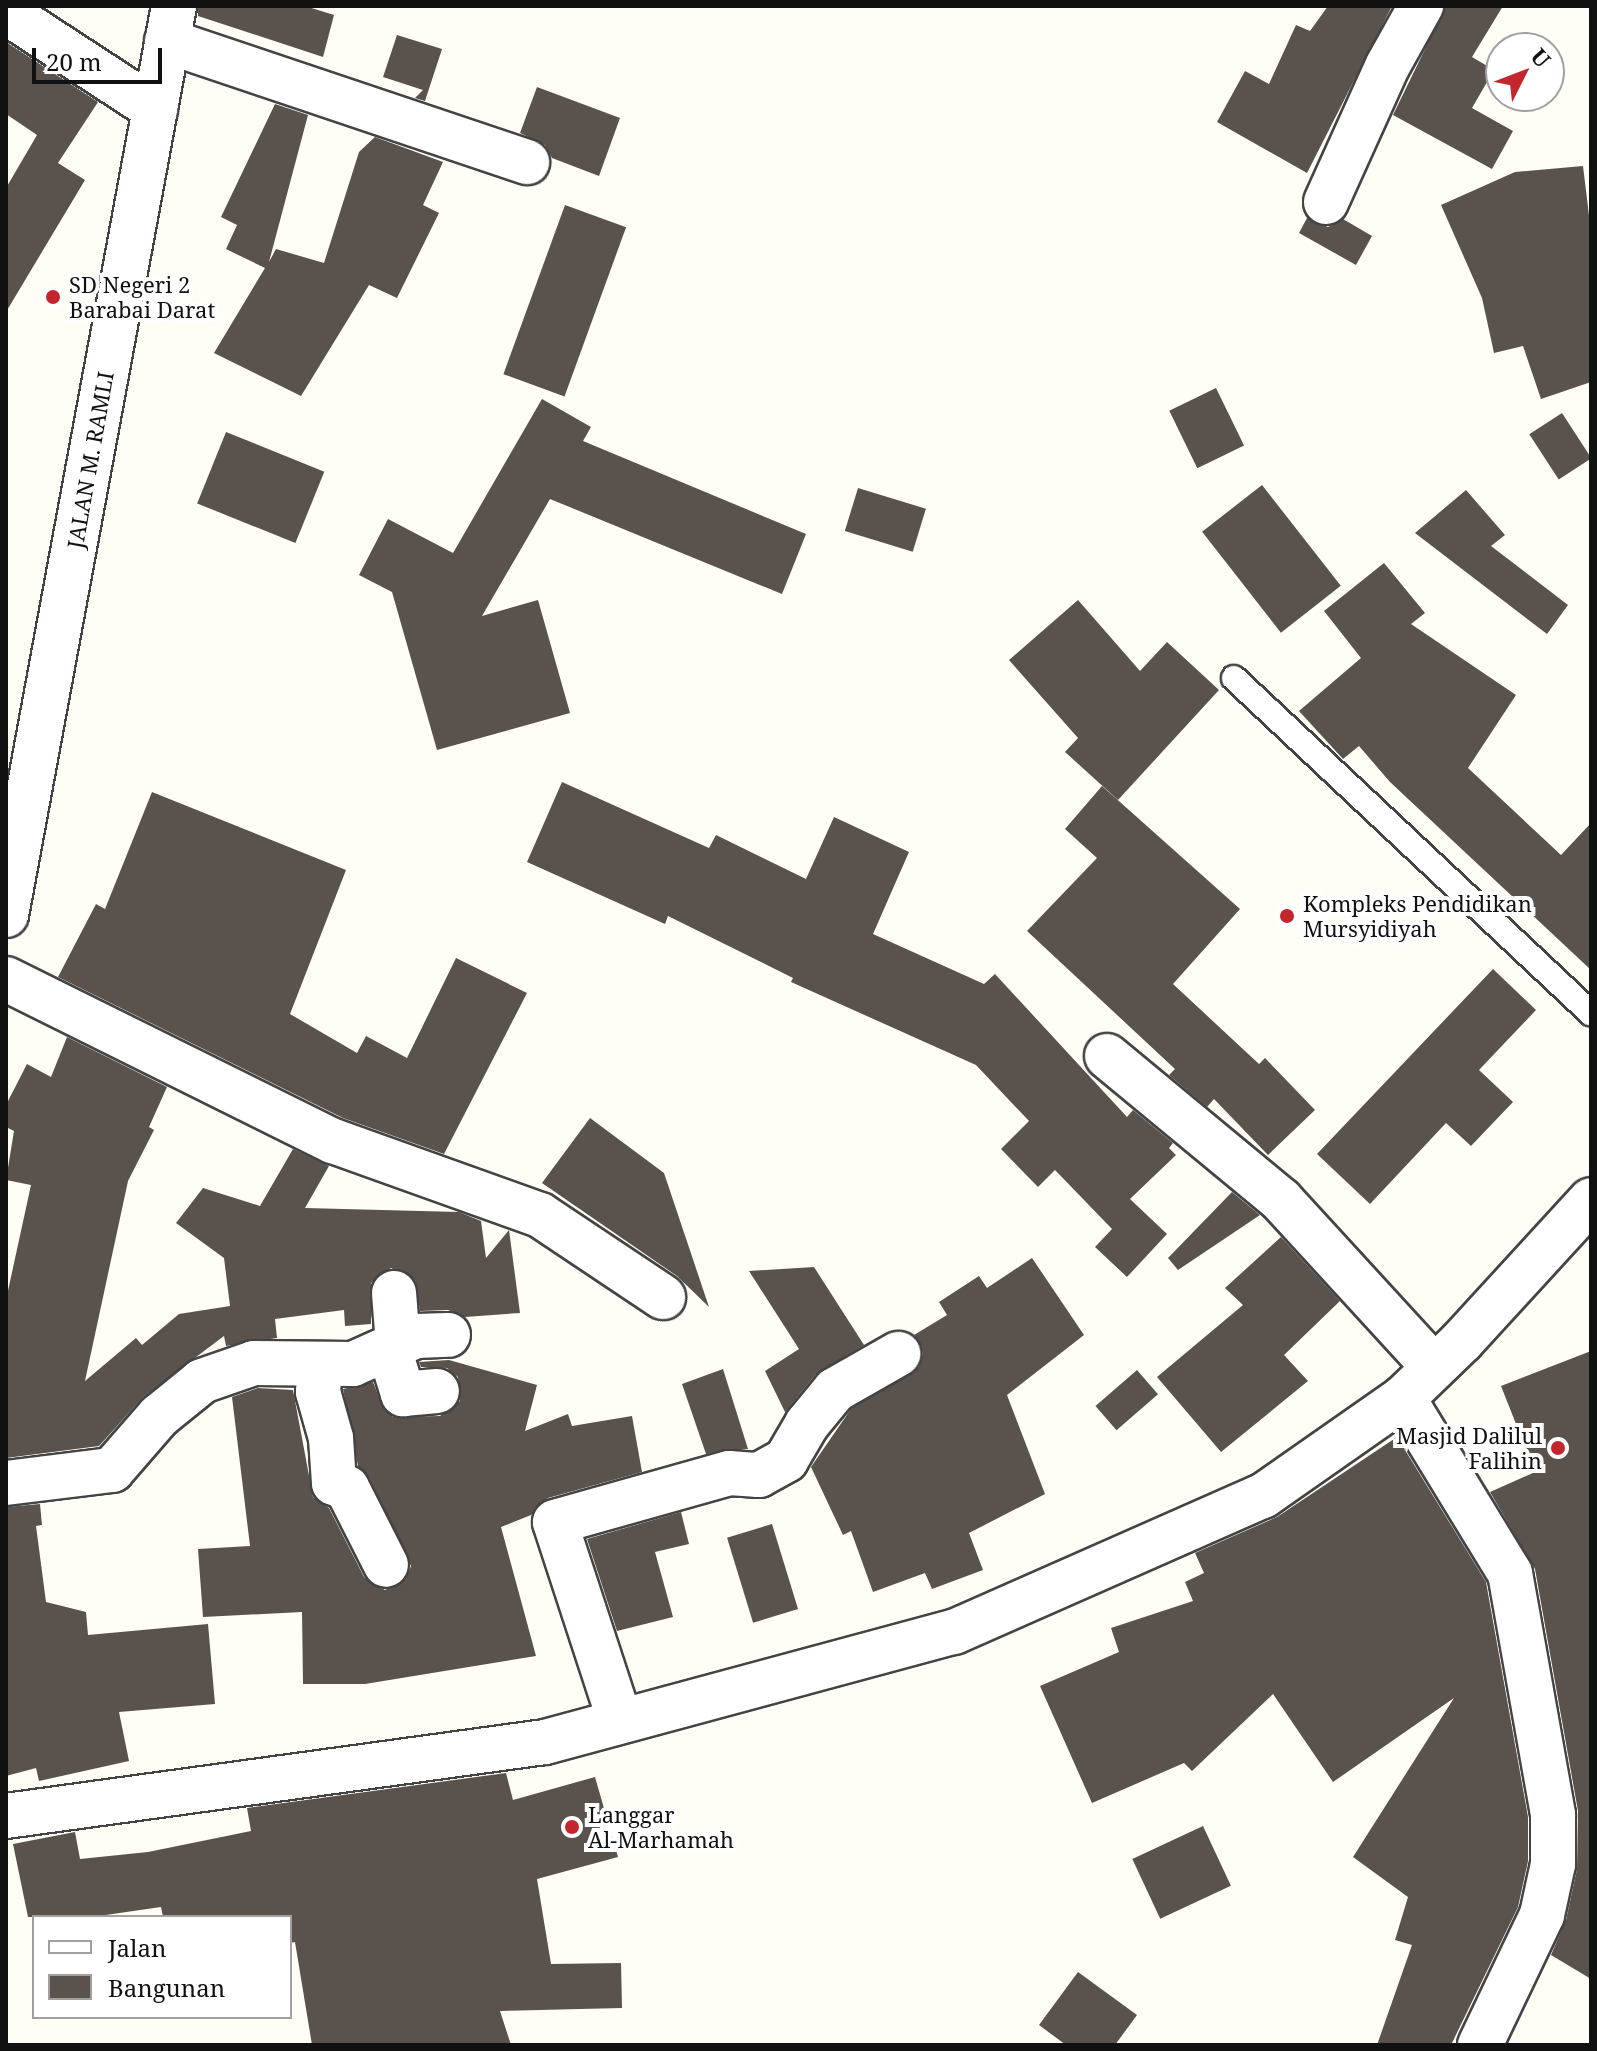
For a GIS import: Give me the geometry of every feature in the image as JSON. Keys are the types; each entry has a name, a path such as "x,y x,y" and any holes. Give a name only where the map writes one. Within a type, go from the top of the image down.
{"street":[{"path":"1326,202 1388,65 1421,6"},
{"path":"6,12 155,109"},
{"path":"170,23 527,162"},
{"name":"JALAN M. RAMLI","path":"6,915 13,839 170,23"},
{"path":"6,979 333,1141 540,1215 663,1297"},
{"path":"1107,1056 1281,1200 1434,1367"},
{"path":"6,1816 545,1742 954,1632 1263,1496 1403,1398 1591,1200"},
{"path":"394,1293 398,1344 392,1358 403,1394 437,1391"},
{"path":"6,1483 112,1470 159,1416 202,1381 254,1363 353,1364 416,1336 448,1335"},
{"path":"620,1721 555,1522 729,1473 759,1475 786,1460 807,1424 835,1390 898,1354"},
{"path":"320,1364 318,1392 331,1438 334,1483 347,1488 386,1565"},
{"path":"1403,1398 1510,1573 1553,1815 1553,1864 1542,1915 1480,2045"}],"lane":[{"path":"1234,678 1591,1013"}],"building":[{"path":"198,6 305,6 334,15 323,57 198,16"},
{"path":"1328,6 1392,6 1307,173 1217,122 1245,71 1269,84 1296,25 1310,31"},
{"path":"1446,6 1503,6 1472,57 1485,65 1485,86 1472,108 1513,131 1492,169 1393,115"},
{"path":"397,35 442,49 425,101 415,98 423,90 383,77"},
{"path":"6,42 98,102 58,163 85,180 6,312 6,188 37,135 6,114"},
{"path":"537,87 620,118 599,176 552,158 545,145 520,133"},
{"path":"275,104 308,115 269,262 276,249 324,263 359,152 375,137 443,162 423,205 439,213 397,298 369,285 301,396 214,353 265,268 226,249 237,225 221,217"},
{"path":"1583,166 1591,232 1591,382 1541,399 1523,346 1494,353 1482,298 1441,205 1515,172"},
{"path":"565,205 626,227 565,396 503,374"},
{"path":"1307,218 1328,227 1343,219 1372,236 1356,265 1299,233"},
{"path":"1216,388 1244,446 1197,468 1169,411"},
{"path":"542,399 591,427 583,441 806,534 782,594 550,499 482,616 538,600 570,713 437,750 392,592 359,575 388,519 453,553"},
{"path":"1562,413 1591,459 1559,480 1529,434"},
{"path":"226,432 324,472 295,543 197,503"},
{"path":"1262,485 1341,586 1281,633 1202,532"},
{"path":"858,488 926,509 913,552 845,531"},
{"path":"1466,490 1505,535 1491,546 1568,605 1547,634 1415,533"},
{"path":"1384,563 1425,613 1411,624 1516,695 1468,768 1561,855 1591,823 1591,970 1390,782 1359,746 1343,759 1299,711 1361,658 1324,611"},
{"path":"1078,600 1140,671 1167,642 1219,690 1118,800 1065,752 1078,738 1009,660"},
{"path":"562,782 709,848 716,835 806,879 834,817 909,852 873,934 984,984 995,974 1127,1117 1133,1110 1173,1143 1169,1148 1176,1155 1130,1199 1167,1234 1127,1277 1095,1247 1112,1229 1055,1170 1038,1187 1001,1149 1029,1121 976,1065 791,982 793,978 668,916 665,924 527,862"},
{"path":"1102,786 1240,909 1173,984 1259,1064 1265,1058 1315,1110 1268,1155 1214,1099 1207,1107 1169,1075 1175,1069 1027,931 1097,858 1065,829"},
{"path":"152,792 346,870 290,1014 357,1053 366,1036 407,1058 456,958 527,993 444,1154 343,1118 58,977 96,904 105,909"},
{"path":"1493,969 1536,1010 1479,1070 1513,1102 1471,1146 1446,1123 1370,1204 1317,1154"},
{"path":"67,1037 167,1087 149,1127 154,1130 128,1181 85,1381 136,1338 142,1345 179,1314 230,1306 224,1258 176,1223 203,1188 260,1206 293,1149 329,1166 305,1208 459,1212 481,1221 486,1258 509,1230 520,1313 465,1317 448,1310 420,1311 415,1280 391,1268 371,1283 371,1324 345,1326 344,1310 275,1319 277,1338 226,1346 224,1336 143,1397 99,1446 6,1458 6,1300 31,1185 6,1180 14,1131 6,1127 6,1105 27,1064 51,1077"},
{"path":"590,1118 664,1173 709,1307 677,1276 542,1183"},
{"path":"1232,1192 1260,1215 1178,1270 1168,1258"},
{"path":"1281,1237 1340,1301 1284,1355 1308,1381 1221,1452 1157,1377 1243,1305 1225,1288"},
{"path":"1032,1258 1084,1335 1007,1395 1045,1494 969,1533 983,1570 932,1589 925,1573 873,1592 851,1531 843,1535 811,1467 851,1409 919,1367 923,1353 914,1335 947,1315 939,1302 979,1276 987,1288"},
{"path":"814,1267 864,1345 816,1374 785,1412 765,1371 799,1349 749,1271"},
{"path":"1591,1351 1591,1979 1551,1955 1566,1920 1577,1869 1578,1811 1535,1569 1490,1492 1535,1472 1501,1386"},
{"path":"449,1360 537,1385 525,1431 568,1414 572,1426 632,1416 642,1472 548,1498 531,1515 501,1527 536,1656 365,1684 303,1684 302,1612 203,1617 198,1549 250,1546 232,1397 258,1388 293,1390 313,1497 329,1508 364,1577 385,1590 406,1579 411,1566 369,1477 358,1466 343,1389 373,1382 384,1410 393,1417 440,1416 460,1401 458,1377 447,1368 421,1367 419,1362"},
{"path":"723,1369 748,1449 706,1454 682,1384"},
{"path":"1137,1370 1158,1394 1116,1430 1095,1406"},
{"path":"1397,1437 1486,1582 1528,1817 1528,1861 1518,1907 1451,2045 1377,2045 1412,1945 1395,1940 1408,1897 1353,1857 1454,1698 1333,1782 1273,1694 1192,1771 1184,1763 1092,1803 1040,1686 1119,1652 1111,1628 1193,1601 1185,1582 1204,1573 1195,1553 1277,1517"},
{"path":"40,1504 42,1525 36,1526 46,1602 86,1612 88,1635 208,1624 215,1704 119,1712 129,1761 39,1781 36,1768 6,1776 6,1507"},
{"path":"681,1512 689,1544 655,1552 673,1617 617,1631 587,1539"},
{"path":"772,1524 798,1609 753,1623 727,1538"},
{"path":"506,1773 513,1800 595,1777 618,1857 537,1879 551,1964 621,1963 622,2008 500,2011 511,2045 312,2045 295,1942 292,1943 292,1915 163,1915 161,1907 106,1915 28,1917 13,1844 75,1832 80,1859 148,1852 251,1831 247,1808"},
{"path":"1203,1826 1231,1886 1160,1919 1132,1859"},
{"path":"1078,1972 1137,2015 1115,2045 1066,2045 1039,2025"}],"place":[{"name":"SD Negeri 2 Barabai Darat","path":"53,297"},
{"name":"Kompleks Pendidikan Mursyidiyah","path":"1287,916"},
{"name":"Masjid Dalilul Falihin","path":"1558,1448"},
{"name":"Langgar Al-Marhamah","path":"572,1827"}]}
